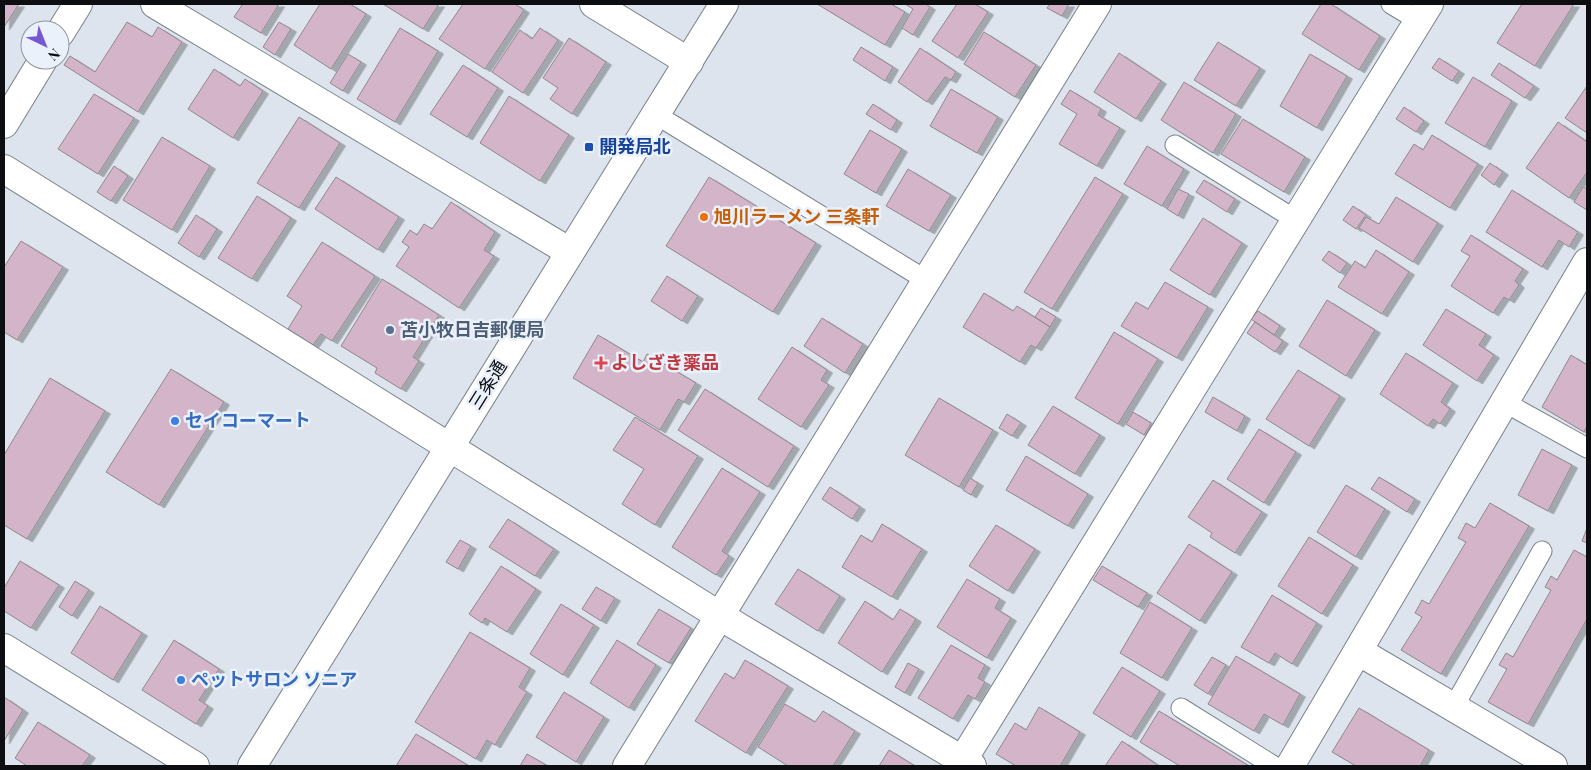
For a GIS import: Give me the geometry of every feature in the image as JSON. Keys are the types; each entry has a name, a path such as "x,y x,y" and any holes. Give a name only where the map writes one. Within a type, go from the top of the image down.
{"street":[{"path":"68,20 78,4"},
{"path":"155,4 570,252"},
{"path":"594,4 689,62"},
{"name":"三条通","path":"252,766 724,4"},
{"path":"627,766 1097,4"},
{"path":"4,169 720,616 964,764 1424,12"},
{"path":"4,124 37,70"},
{"path":"1290,766 1587,262"},
{"path":"4,648 195,766"},
{"path":"1358,651 1553,766"}],"lane":[{"path":"1391,4 1424,12"},
{"path":"655,114 926,280"},
{"path":"1175,145 1296,220"},
{"path":"1504,402 1587,448"},
{"path":"1453,708 1542,551"},
{"path":"1182,708 1274,766"}],"building":[{"path":"4,4 19,4 4,27"},
{"path":"240,4 279,4 261,33 234,17 242,5"},
{"path":"320,4 350,4 366,14 331,69 294,45"},
{"path":"383,4 439,4 423,29"},
{"path":"463,4 515,4 524,10 485,69 439,39"},
{"path":"817,4 891,4 905,12 885,45"},
{"path":"905,4 926,4 930,7 913,35 902,28 913,9"},
{"path":"957,4 975,4 988,12 958,58 932,41"},
{"path":"1050,4 1069,4 1062,16 1047,8"},
{"path":"1321,4 1331,4 1380,36 1359,70 1302,34"},
{"path":"1522,4 1574,4 1535,66 1497,43"},
{"path":"127,22 152,37 158,27 182,42 138,112 70,69 70,56 95,72"},
{"path":"279,22 291,29 275,55 263,47"},
{"path":"400,28 438,51 395,122 357,99"},
{"path":"540,28 558,40 523,93 492,72 520,30 532,39"},
{"path":"984,32 1036,65 1015,97 964,64"},
{"path":"569,38 606,62 572,114 550,99 558,88 543,78"},
{"path":"1218,42 1260,68 1236,106 1194,80"},
{"path":"861,47 893,67 885,81 853,60"},
{"path":"920,48 956,72 951,80 945,77 927,102 898,82"},
{"path":"1119,53 1161,81 1136,119 1094,92"},
{"path":"348,54 361,62 343,91 330,83"},
{"path":"1310,54 1347,76 1317,128 1280,106"},
{"path":"1439,58 1459,71 1452,81 1432,68"},
{"path":"1499,63 1534,86 1525,98 1491,75"},
{"path":"463,65 498,88 467,137 430,114"},
{"path":"214,69 240,86 245,79 263,91 233,138 188,109"},
{"path":"1473,77 1512,101 1485,147 1445,123"},
{"path":"1184,82 1236,114 1213,153 1161,120"},
{"path":"1587,86 1587,133 1565,118"},
{"path":"951,89 998,117 977,153 930,126"},
{"path":"1070,90 1101,109 1098,115 1120,128 1097,166 1059,144 1077,114 1061,104"},
{"path":"94,94 134,118 98,174 58,149"},
{"path":"509,96 569,135 540,181 480,143"},
{"path":"873,104 897,120 891,130 866,114"},
{"path":"1404,107 1424,121 1416,132 1396,119"},
{"path":"299,117 340,143 299,208 257,183"},
{"path":"1243,119 1305,157 1284,192 1221,154"},
{"path":"1558,122 1587,142 1587,172 1569,198 1526,168"},
{"path":"870,130 902,149 876,193 844,174"},
{"path":"1432,135 1478,164 1450,208 1395,174 1414,144 1423,150"},
{"path":"162,137 210,166 172,230 123,200"},
{"path":"1147,146 1184,169 1162,206 1124,184"},
{"path":"1490,163 1503,172 1494,185 1481,175"},
{"path":"114,166 128,176 111,201 97,192"},
{"path":"908,169 951,195 929,231 886,206"},
{"path":"336,177 399,217 378,250 315,209"},
{"path":"709,177 816,243 773,312 666,246"},
{"path":"1095,177 1123,194 1052,309 1024,292"},
{"path":"1204,180 1235,199 1227,212 1196,192"},
{"path":"1583,187 1587,189 1587,210 1574,202"},
{"path":"1178,189 1189,194 1178,216 1167,209"},
{"path":"1512,190 1578,232 1569,247 1559,240 1542,267 1486,232"},
{"path":"257,196 291,218 252,279 218,258"},
{"path":"1396,197 1438,223 1413,262 1359,228 1366,217 1379,224"},
{"path":"451,202 495,232 484,250 494,256 459,308 396,266 409,247 402,242 410,230 417,235 424,224 432,229"},
{"path":"1353,206 1366,215 1356,229 1343,220"},
{"path":"196,215 217,229 199,257 178,243"},
{"path":"1203,218 1242,243 1210,295 1170,270"},
{"path":"1471,235 1523,269 1515,281 1519,285 1509,300 1504,297 1493,313 1451,286 1470,256 1461,251"},
{"path":"21,241 63,267 17,340 4,332 4,267"},
{"path":"322,242 375,276 332,341 321,334 313,345 288,329 302,306 287,296"},
{"path":"1376,250 1409,272 1382,314 1338,287 1355,261 1365,268"},
{"path":"1329,251 1347,263 1340,273 1322,260"},
{"path":"667,276 698,296 682,321 651,301"},
{"name":"苫小牧日吉郵便局","path":"382,279 439,315 413,357 419,361 401,389 375,373 377,368 341,346"},
{"path":"1165,282 1208,307 1177,358 1121,326 1136,302 1148,309"},
{"path":"984,293 1013,311 1017,306 1050,327 1036,348 1031,345 1020,362 963,327"},
{"path":"1327,300 1375,330 1346,376 1299,346"},
{"path":"1041,308 1056,317 1050,327 1035,317"},
{"path":"1446,309 1486,334 1479,345 1494,355 1477,381 1423,345"},
{"path":"1258,311 1280,326 1274,335 1251,319"},
{"path":"822,318 863,344 845,373 804,346"},
{"path":"1255,322 1283,341 1275,352 1247,333"},
{"path":"1114,332 1158,359 1118,424 1075,398"},
{"path":"598,335 643,362 647,354 696,383 684,402 678,399 660,430 573,378"},
{"path":"792,347 827,370 821,380 829,385 801,427 758,399"},
{"path":"1406,353 1453,383 1441,402 1450,409 1440,424 1433,419 1428,426 1380,394"},
{"path":"1571,355 1587,365 1587,426 1584,432 1542,407"},
{"name":"セイコーマート","path":"171,369 224,402 159,505 106,472"},
{"path":"1298,370 1340,396 1309,446 1266,419"},
{"path":"50,378 105,411 27,539 4,525 4,455"},
{"path":"705,389 794,446 768,487 678,430"},
{"path":"1213,397 1245,416 1237,431 1205,412"},
{"path":"939,398 993,430 959,487 905,455"},
{"path":"1053,406 1100,435 1075,474 1028,445"},
{"path":"1133,412 1151,423 1144,435 1126,424"},
{"path":"1007,414 1021,423 1012,436 999,428"},
{"path":"635,417 698,456 655,525 622,504 644,469 613,450"},
{"path":"1259,429 1296,452 1264,503 1227,479"},
{"path":"1542,449 1572,465 1548,511 1518,495"},
{"path":"1026,456 1088,494 1068,526 1006,490"},
{"path":"722,468 760,492 722,551 729,556 716,575 672,547"},
{"path":"1379,477 1415,499 1407,512 1371,489"},
{"path":"970,478 978,483 971,495 963,490"},
{"path":"1213,480 1262,512 1235,553 1210,537 1212,533 1188,517"},
{"path":"1346,485 1385,509 1356,557 1317,532"},
{"path":"830,487 860,507 852,519 822,499"},
{"path":"1490,503 1529,526 1441,674 1401,650 1422,617 1415,613 1422,600 1429,604 1466,542 1458,538 1466,523 1475,528"},
{"path":"508,519 554,549 535,576 489,547"},
{"path":"882,524 922,549 892,597 842,567 861,535 872,542"},
{"path":"996,525 1035,549 1008,591 969,566"},
{"path":"1587,528 1587,543 1582,541"},
{"path":"1309,537 1353,565 1322,614 1278,586"},
{"path":"460,540 471,546 458,569 446,562"},
{"path":"1189,544 1232,572 1200,621 1157,593"},
{"path":"1574,550 1587,557 1587,619 1528,724 1488,702 1507,669 1499,665 1506,653 1513,657 1551,590 1545,587 1551,576 1557,580"},
{"path":"20,561 59,585 31,628 4,611 4,588"},
{"path":"501,566 536,589 507,632 485,618 482,623 469,614"},
{"path":"1102,566 1147,593 1138,607 1093,580"},
{"path":"798,569 840,596 818,631 775,604"},
{"path":"967,579 1000,599 995,608 1011,618 987,658 937,627"},
{"path":"75,581 89,590 72,616 59,607"},
{"path":"596,587 615,598 601,621 582,609"},
{"path":"1272,595 1317,623 1292,664 1275,653 1269,663 1241,647"},
{"path":"865,601 893,620 900,609 916,619 882,672 838,643"},
{"path":"1150,602 1192,628 1162,678 1120,653"},
{"path":"561,604 594,625 563,675 530,654"},
{"path":"100,606 142,633 113,680 71,653"},
{"path":"659,609 691,628 669,663 637,644"},
{"path":"470,632 530,668 519,687 527,692 495,745 487,740 476,759 415,722"},
{"name":"ペットサロン ソニア","path":"174,640 219,669 199,700 208,706 196,724 142,690"},
{"path":"617,640 656,665 629,708 590,683"},
{"path":"951,645 985,665 978,678 985,682 975,699 968,695 953,719 918,698"},
{"path":"1236,656 1300,694 1283,725 1264,714 1254,731 1208,704"},
{"path":"1212,657 1226,665 1208,694 1194,685"},
{"path":"745,660 788,686 746,753 695,721 725,673 734,679"},
{"path":"908,663 919,669 905,693 895,687"},
{"path":"1122,667 1160,691 1131,737 1093,713"},
{"path":"564,692 604,717 576,762 536,737"},
{"path":"4,697 23,710 4,741"},
{"path":"785,704 815,722 823,711 855,731 833,766 788,766 758,747"},
{"path":"1039,707 1080,732 1060,766 1016,766 996,754 1015,723 1026,730"},
{"path":"1359,708 1429,750 1420,766 1356,766 1332,752"},
{"path":"1159,711 1249,766 1180,766 1140,742"},
{"path":"38,722 90,755 82,766 27,766 15,758"},
{"path":"416,734 469,766 396,766"},
{"path":"1122,741 1159,766 1105,766"},
{"path":"889,750 915,766 879,766"},
{"path":"527,754 548,766 520,766"}],"place":[{"name":"開発局北","path":"589,147"},
{"name":"旭川ラーメン 三条軒","path":"704,217"},
{"name":"苫小牧日吉郵便局","path":"390,330"},
{"name":"よしざき薬品","path":"601,363"},
{"name":"セイコーマート","path":"175,421"},
{"name":"ペットサロン ソニア","path":"181,680"}]}
